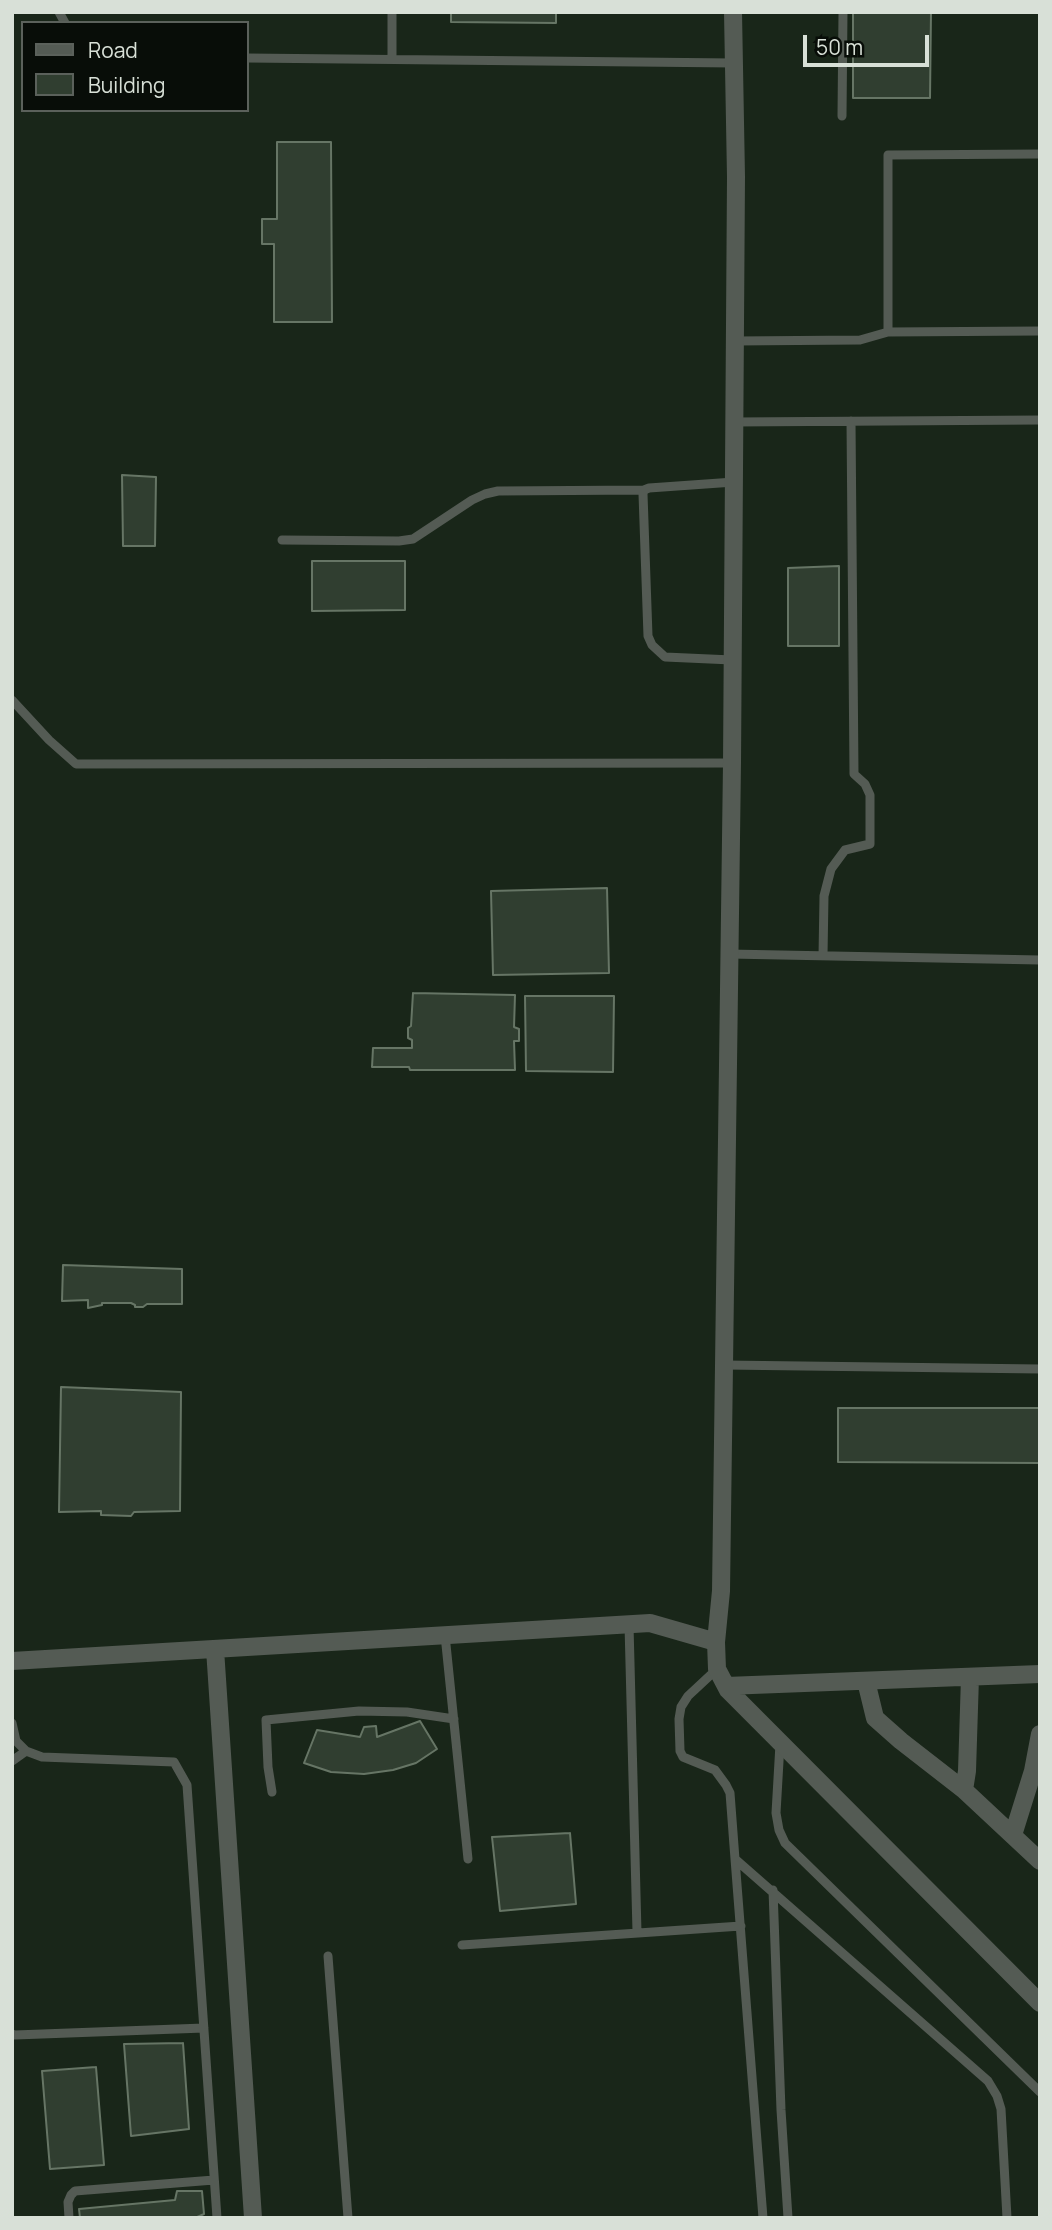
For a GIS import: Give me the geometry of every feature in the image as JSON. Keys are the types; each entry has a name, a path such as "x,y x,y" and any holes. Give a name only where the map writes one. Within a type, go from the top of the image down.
{"street":[{"path":"733,12 733,660 721,1591 716,1642 717,1669 726,1686 780,1742 1040,2003"},
{"path":"12,1661 650,1623 716,1642"},
{"path":"215,1649 253,2218"},
{"path":"726,1686 1040,1674"},
{"path":"964,1790 970,1677"},
{"path":"866,1681 875,1718 964,1790 1038,1857"},
{"path":"1013,1835 1033,1771 1040,1734"}],"lane":[{"path":"391,58 392,12"},
{"path":"842,116 843,12"},
{"path":"248,58 734,63"},
{"path":"888,332 888,155 1040,154"},
{"path":"734,341 860,340 888,332 1040,331"},
{"path":"734,422 1040,420"},
{"path":"823,956 824,896 831,869 845,850 870,844 870,795 865,784 854,774 851,421"},
{"path":"282,540 413,539 472,500 498,491 644,490 734,482"},
{"path":"644,490 648,636 652,645 665,657 733,660"},
{"path":"12,700 49,740 76,764 732,763"},
{"path":"729,954 1040,960"},
{"path":"724,1365 1040,1370"},
{"path":"629,1625 637,1932"},
{"path":"445,1635 468,1859"},
{"path":"717,1669 688,1696 681,1707 680,1751 683,1757 715,1770 730,1793 763,2218"},
{"path":"272,1792 266,1720 359,1711 407,1712 454,1719"},
{"path":"12,1723 16,1741 26,1751 42,1757 174,1762 187,1785 217,2218"},
{"path":"780,1742 776,1814 785,1843 1040,2092"},
{"path":"12,1761 26,1751"},
{"path":"736,1859 988,2081 1001,2109 1007,2218"},
{"path":"773,1890 788,2218"},
{"path":"462,1945 741,1926"},
{"path":"328,1956 348,2218"},
{"path":"12,2034 204,2028"},
{"path":"68,2218 68,2202 75,2192 214,2180"}],"building":[{"path":"451,12 556,12 556,23 451,22"},
{"path":"853,12 931,12 930,98 853,98"},
{"path":"277,142 331,142 332,322 274,322 274,244 262,244 262,219 277,219"},
{"path":"122,475 156,477 155,546 123,546"},
{"path":"312,561 405,561 405,610 312,611"},
{"path":"839,566 839,646 788,646 788,568"},
{"path":"607,888 609,973 493,975 491,891"},
{"path":"413,993 515,995 514,1027 519,1029 519,1041 514,1041 515,1070 410,1070 409,1067 372,1067 373,1048 412,1048 408,1028 411,1026"},
{"path":"525,996 614,996 613,1072 526,1071"},
{"path":"63,1265 182,1269 182,1304 147,1304 135,1307 131,1303 102,1303 88,1308 88,1300 62,1301"},
{"path":"61,1387 181,1392 180,1511 134,1512 131,1516 101,1515 101,1511 59,1512"},
{"path":"838,1408 1040,1408 1040,1463 838,1462"},
{"path":"420,1721 437,1749 416,1763 364,1774 331,1772 304,1763 317,1730 360,1737 364,1727 376,1726 377,1737"},
{"path":"570,1833 576,1904 500,1911 492,1837"},
{"path":"183,2043 189,2129 131,2136 124,2044"},
{"path":"96,2067 104,2165 50,2169 42,2071"},
{"path":"177,2191 202,2191 204,2214 195,2218 80,2218 79,2209 175,2200"}]}
